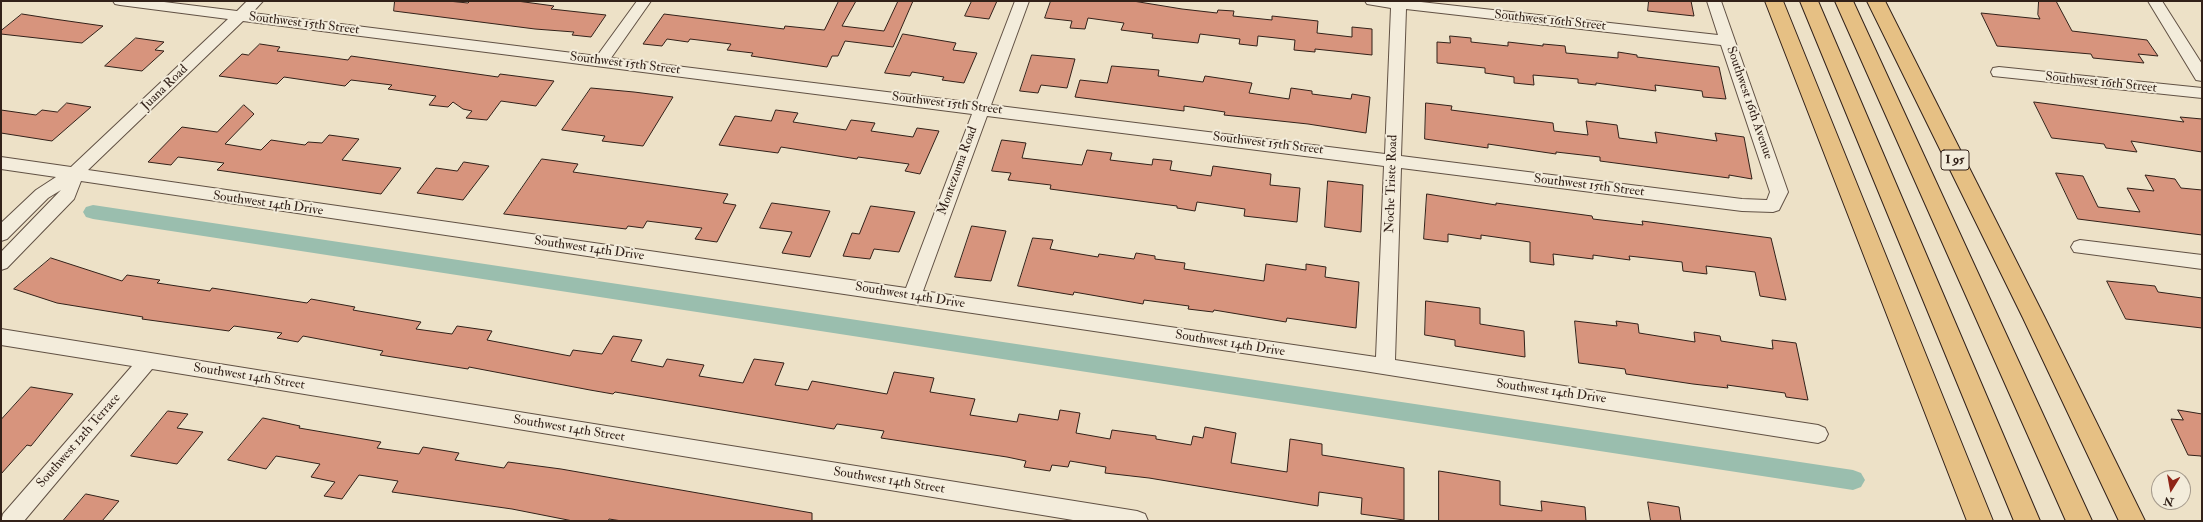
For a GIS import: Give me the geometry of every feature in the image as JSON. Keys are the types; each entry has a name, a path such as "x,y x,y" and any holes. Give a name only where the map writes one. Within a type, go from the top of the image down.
{"highway":[{"path":"1774,1 1980,521"},
{"path":"1809,1 2027,521"},
{"path":"1844,1 2079,521"},
{"name":"I 95","path":"1876,1 2027,304 2132,521"}],"street":[{"name":"Southwest 15th Street","path":"120,1 1393,160 1742,206 1773,206"},
{"name":"Juana Road","path":"1,234 42,194 74,174 256,1"},
{"path":"602,61 644,1"},
{"name":"Montezuma Road","path":"912,296 1022,1"},
{"name":"Southwest 16th Street","path":"1372,1 1399,2 1728,41"},
{"name":"Southwest 16th Avenue","path":"1714,1 1779,192 1773,206"},
{"path":"2155,1 2202,76"},
{"name":"Noche Triste Road","path":"1385,367 1399,2"},
{"name":"Southwest 16th Street","path":"1999,72 2202,93"},
{"name":"Southwest 14th Drive","path":"1,163 912,296 1606,400 1818,434"},
{"path":"1,262 68,196 74,174"},
{"path":"2080,247 2202,262"},
{"name":"Southwest 14th Street","path":"1,337 1108,519 1137,521"},
{"name":"Southwest 12th Terrace","path":"11,521 148,361"}],"building":[{"path":"395,1 448,1 468,3 470,1 517,1 554,6 551,9 606,15 591,37 572,35 574,32 535,29 394,11"},
{"path":"839,1 856,1 842,26 884,31 898,1 913,1 893,47 845,41 838,56 832,56 827,67 751,56 753,53 727,50 731,44 690,39 688,42 667,39 662,46 643,44 664,14 784,29 785,26 824,30"},
{"path":"972,1 997,1 989,19 965,16"},
{"path":"1051,1 1133,1 1217,13 1218,10 1234,11 1233,16 1272,20 1272,16 1318,21 1317,33 1352,37 1352,27 1372,29 1372,55 1315,49 1315,52 1294,50 1295,40 1258,36 1257,46 1239,44 1240,39 1200,34 1198,43 1152,38 1153,34 1121,30 1124,23 1088,18 1085,29 1070,28 1072,21 1045,18"},
{"path":"1649,1 1691,1 1694,16 1648,11"},
{"path":"2039,1 2056,1 2072,31 2147,40 2158,56 2138,54 2144,63 2093,58 2091,54 1997,46 1981,13 2040,19 2038,15"},
{"path":"22,14 103,26 82,43 1,34 1,31"},
{"path":"903,34 956,43 953,50 977,53 964,83 942,80 944,77 912,72 910,76 885,73"},
{"path":"1450,36 1471,38 1471,42 1508,46 1508,42 1543,46 1543,44 1565,46 1566,53 1618,58 1618,52 1637,55 1637,57 1719,67 1726,99 1703,97 1702,91 1655,85 1656,91 1596,83 1596,85 1578,83 1578,79 1533,75 1534,85 1514,83 1514,77 1485,73 1485,68 1437,63 1437,42 1450,43"},
{"path":"136,38 164,42 155,50 164,51 142,71 105,66"},
{"path":"260,44 280,47 277,51 348,60 351,56 498,77 500,74 554,81 536,106 501,101 487,120 466,118 472,111 463,109 453,102 448,107 429,105 436,96 388,89 392,85 351,80 345,86 284,77 277,84 219,76 242,54 248,55"},
{"path":"1032,55 1075,59 1067,88 1041,85 1038,93 1020,91"},
{"path":"1112,66 1159,70 1158,76 1203,82 1205,76 1252,83 1249,93 1289,99 1291,88 1312,91 1312,94 1351,99 1352,94 1370,97 1366,133 1308,124 1224,115 1225,112 1184,106 1184,111 1075,97 1080,80 1107,83"},
{"path":"591,88 673,97 643,146 602,141 605,136 562,130"},
{"path":"2034,102 2184,122 2180,117 2202,119 2202,152 2131,141 2137,152 2106,148 2104,144 2052,138"},
{"path":"67,103 91,107 52,141 1,133 1,110 36,115 42,110 57,112"},
{"path":"1426,103 1452,106 1451,110 1553,123 1554,131 1588,135 1586,121 1617,125 1619,138 1657,143 1655,132 1717,141 1715,133 1744,137 1752,179 1729,175 1729,178 1600,161 1600,157 1556,152 1556,154 1488,144 1488,148 1425,139"},
{"path":"244,105 254,114 225,144 261,150 271,140 305,145 308,142 322,143 329,135 359,139 342,160 401,168 381,194 217,170 224,163 178,157 171,165 148,162 182,127 217,132"},
{"path":"776,110 798,113 793,122 846,130 851,120 875,123 871,131 913,137 917,128 939,131 920,174 905,171 909,164 858,157 857,159 781,147 778,153 719,145 735,116 771,121"},
{"path":"1002,140 1026,143 1022,158 1082,165 1087,150 1112,153 1110,160 1152,165 1153,159 1172,161 1170,170 1211,176 1213,166 1271,174 1270,185 1300,188 1297,222 1244,216 1245,209 1197,202 1195,211 1177,208 1177,206 1050,189 1051,185 1008,180 1011,173 992,171"},
{"path":"542,159 578,164 573,172 728,194 723,203 736,205 717,242 695,239 702,228 647,221 643,228 628,226 626,229 504,214"},
{"path":"464,162 489,166 463,200 417,193 436,168 457,171"},
{"path":"2056,173 2083,176 2098,207 2140,212 2127,188 2154,191 2145,175 2175,179 2181,188 2202,190 2202,235 2078,219"},
{"path":"1328,181 1363,185 1361,232 1325,227"},
{"path":"1427,194 1496,205 1496,203 1592,216 1593,219 1643,225 1642,221 1771,238 1786,300 1760,296 1755,272 1706,266 1707,274 1683,271 1682,262 1629,256 1630,260 1593,255 1593,259 1553,254 1554,265 1530,262 1530,242 1481,235 1481,239 1448,234 1448,242 1424,239"},
{"path":"772,203 830,211 810,257 782,253 792,232 760,228"},
{"path":"871,206 915,212 899,252 874,249 870,259 843,256 852,233 859,234"},
{"path":"972,226 1006,231 991,281 955,277"},
{"path":"1033,238 1053,240 1050,249 1098,257 1099,254 1134,259 1136,253 1155,256 1155,259 1185,263 1184,269 1264,281 1266,264 1306,270 1306,264 1326,267 1325,277 1359,282 1356,328 1287,318 1286,322 1214,310 1213,312 1188,309 1189,306 1144,300 1143,304 1074,292 1073,295 1018,286"},
{"path":"51,258 122,281 127,275 160,280 157,283 210,291 212,288 307,303 311,299 355,307 353,310 421,322 416,329 452,334 457,326 492,331 487,340 570,356 573,350 602,354 613,336 642,340 631,361 663,367 667,359 704,365 699,376 743,383 754,359 784,363 775,385 808,390 812,381 887,394 894,372 934,378 930,392 975,399 970,415 1017,422 1019,414 1058,420 1060,410 1080,413 1076,433 1110,439 1112,430 1156,436 1156,439 1191,445 1193,436 1203,438 1205,427 1236,433 1231,463 1287,472 1290,439 1322,444 1322,455 1404,468 1404,520 1361,514 1362,498 1319,492 1318,506 1149,478 1105,473 1106,467 1070,461 1068,467 1052,465 1050,471 1024,467 1026,461 1007,457 881,438 884,431 837,424 834,429 615,392 613,394 469,367 468,369 380,355 383,351 303,336 298,342 277,338 282,333 234,326 229,331 142,319 143,317 57,303 14,289"},
{"path":"2107,281 2155,286 2158,292 2202,298 2202,328 2126,319"},
{"path":"1426,301 1480,308 1480,324 1524,331 1525,357 1455,346 1455,340 1425,335"},
{"path":"1575,321 1617,326 1616,321 1638,324 1639,333 1695,342 1694,332 1720,336 1721,341 1773,349 1772,340 1796,343 1808,400 1786,397 1785,393 1727,385 1728,388 1693,384 1626,374 1625,369 1579,363"},
{"path":"31,387 73,394 31,446 27,445 1,474 1,420"},
{"path":"2178,410 2202,414 2202,459 2201,456 2188,455 2171,419 2183,420"},
{"path":"168,411 188,414 177,428 203,432 177,464 131,456"},
{"path":"263,418 300,426 299,428 381,442 377,448 419,454 423,447 459,453 455,460 504,468 508,462 561,469 812,513 812,521 622,521 609,519 608,521 573,521 512,509 392,492 398,481 359,475 342,499 324,496 335,482 311,477 320,464 276,456 266,469 228,460"},
{"path":"1439,471 1500,481 1500,505 1542,511 1541,501 1585,507 1586,521 1439,521"},
{"path":"86,494 119,501 102,521 63,521"},
{"path":"1648,502 1679,507 1681,521 1651,521"}],"waterway":[{"path":"93,212 1853,480"}]}
